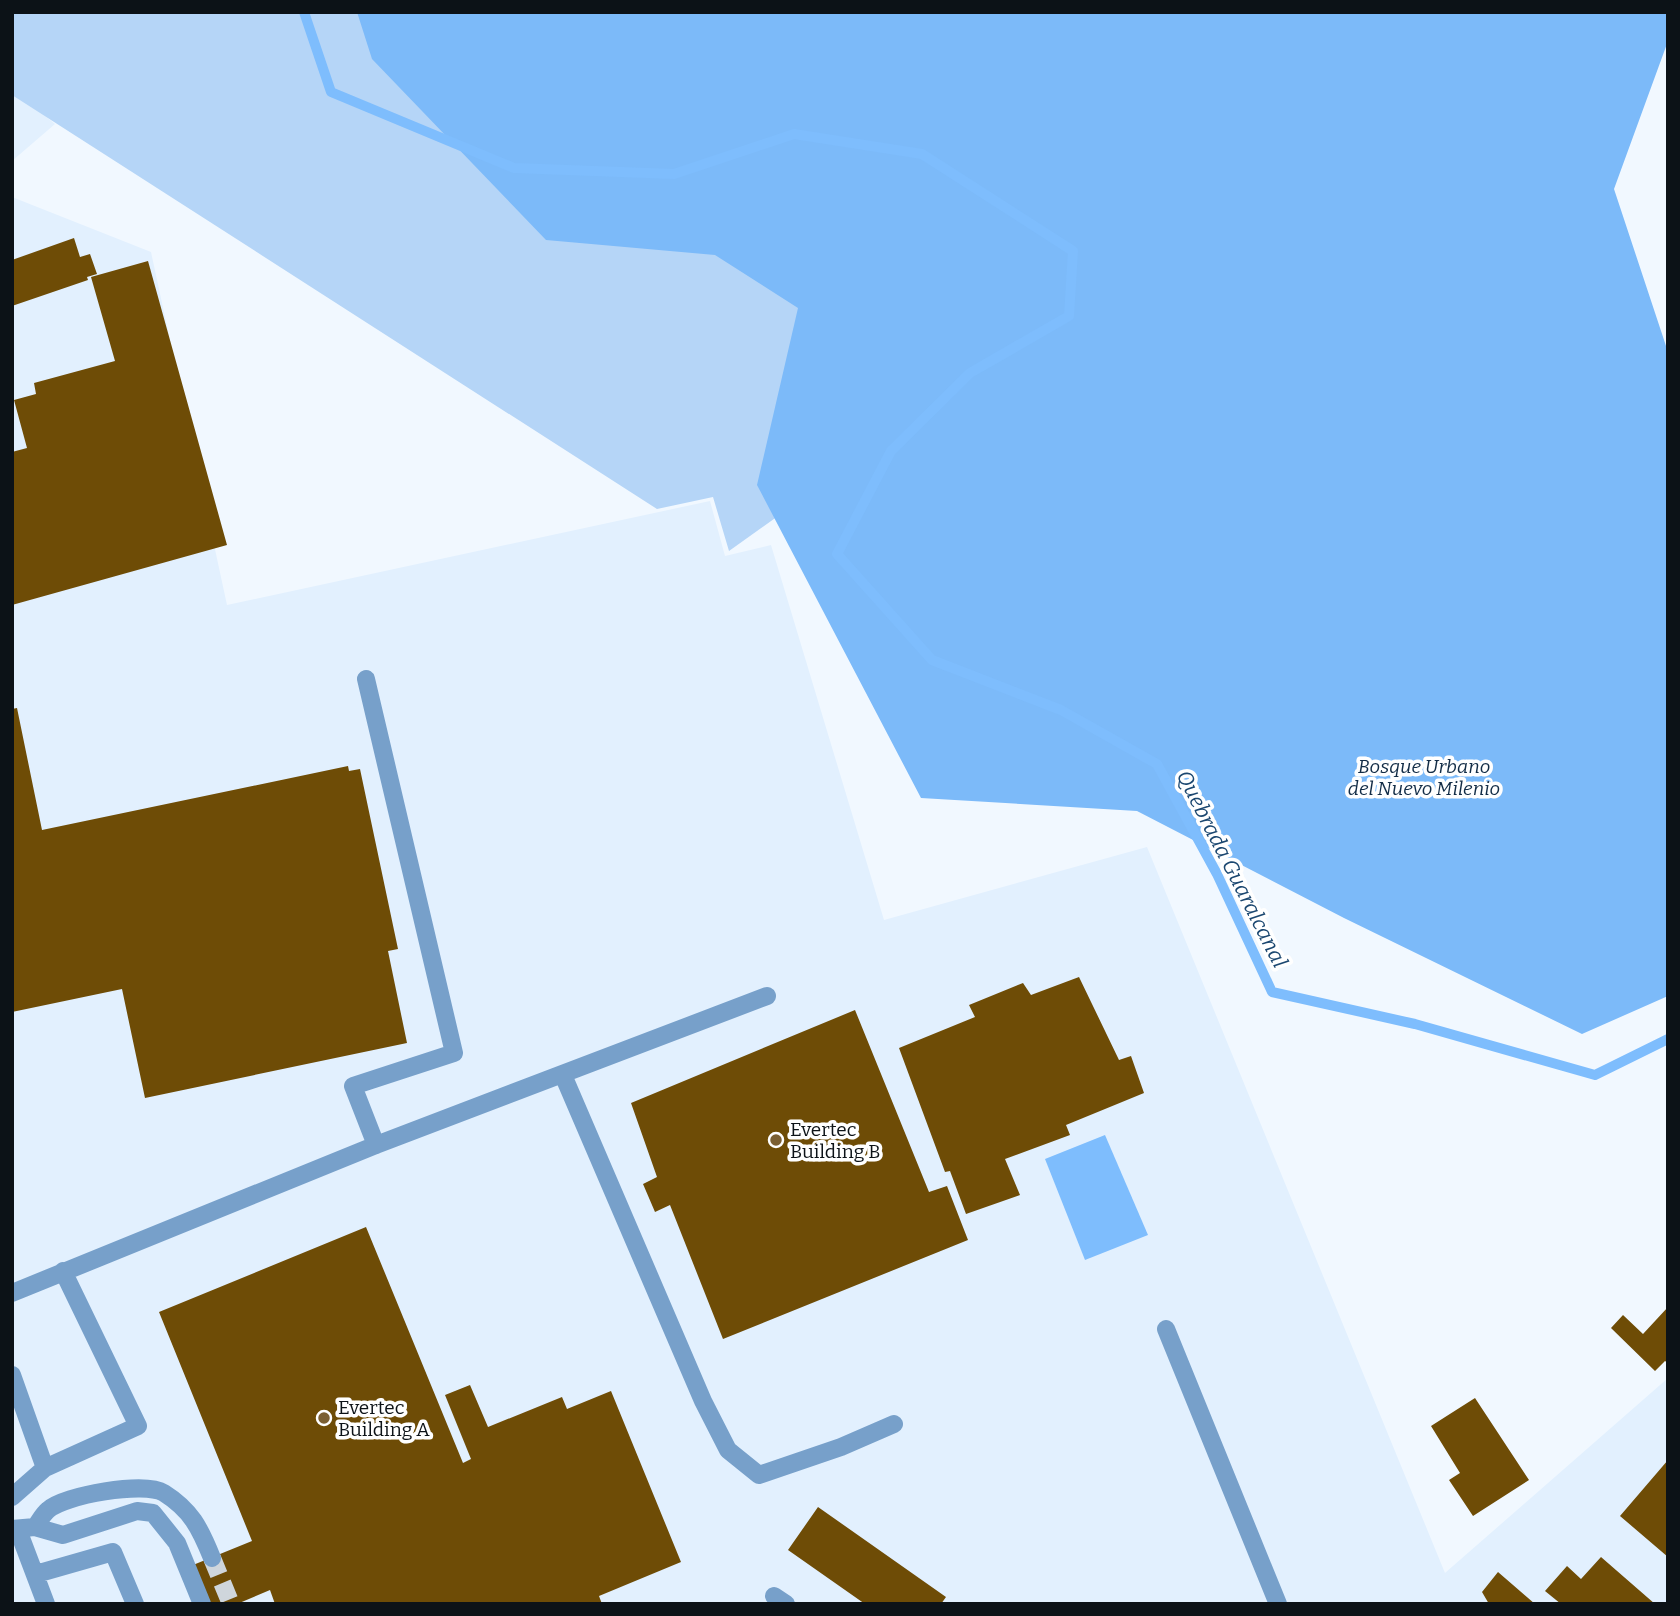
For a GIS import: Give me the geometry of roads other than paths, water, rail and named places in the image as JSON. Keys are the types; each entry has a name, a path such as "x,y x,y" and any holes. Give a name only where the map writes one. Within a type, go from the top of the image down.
{"lane":[{"path":"366,679 454,1053 353,1086 376,1145"},
{"path":"12,1293 376,1145 767,996"},
{"path":"564,1075 703,1401 728,1450 759,1475 842,1447 894,1424"},
{"path":"12,1497 45,1468 138,1426 63,1271"},
{"path":"1166,1329 1278,1604"},
{"path":"12,1375 45,1468"},
{"path":"22,1529 49,1508 96,1492 128,1488 161,1491 184,1509 200,1528 212,1558"},
{"path":"22,1529 63,1535 137,1511 153,1513 177,1543 202,1604"},
{"path":"22,1529 46,1604"},
{"path":"36,1574 113,1552 135,1604"}],"waterway":[{"name":"Quebrada Guaralcanal","path":"304,12 331,92 514,168 674,174 794,134 922,154 1073,251 1069,316 970,373 891,451 837,554 932,660 1061,710 1157,764 1217,874 1272,992 1415,1024 1595,1075 1668,1039"}],"tunnel":[{"path":"212,1558 231,1604"}],"place":[{"name":"Evertec Building B","path":"776,1140"},
{"name":"Evertec Building A","path":"324,1418"}],"park label":[{"name":"Bosque Urbano del Nuevo Milenio","path":"1424,777"}]}
